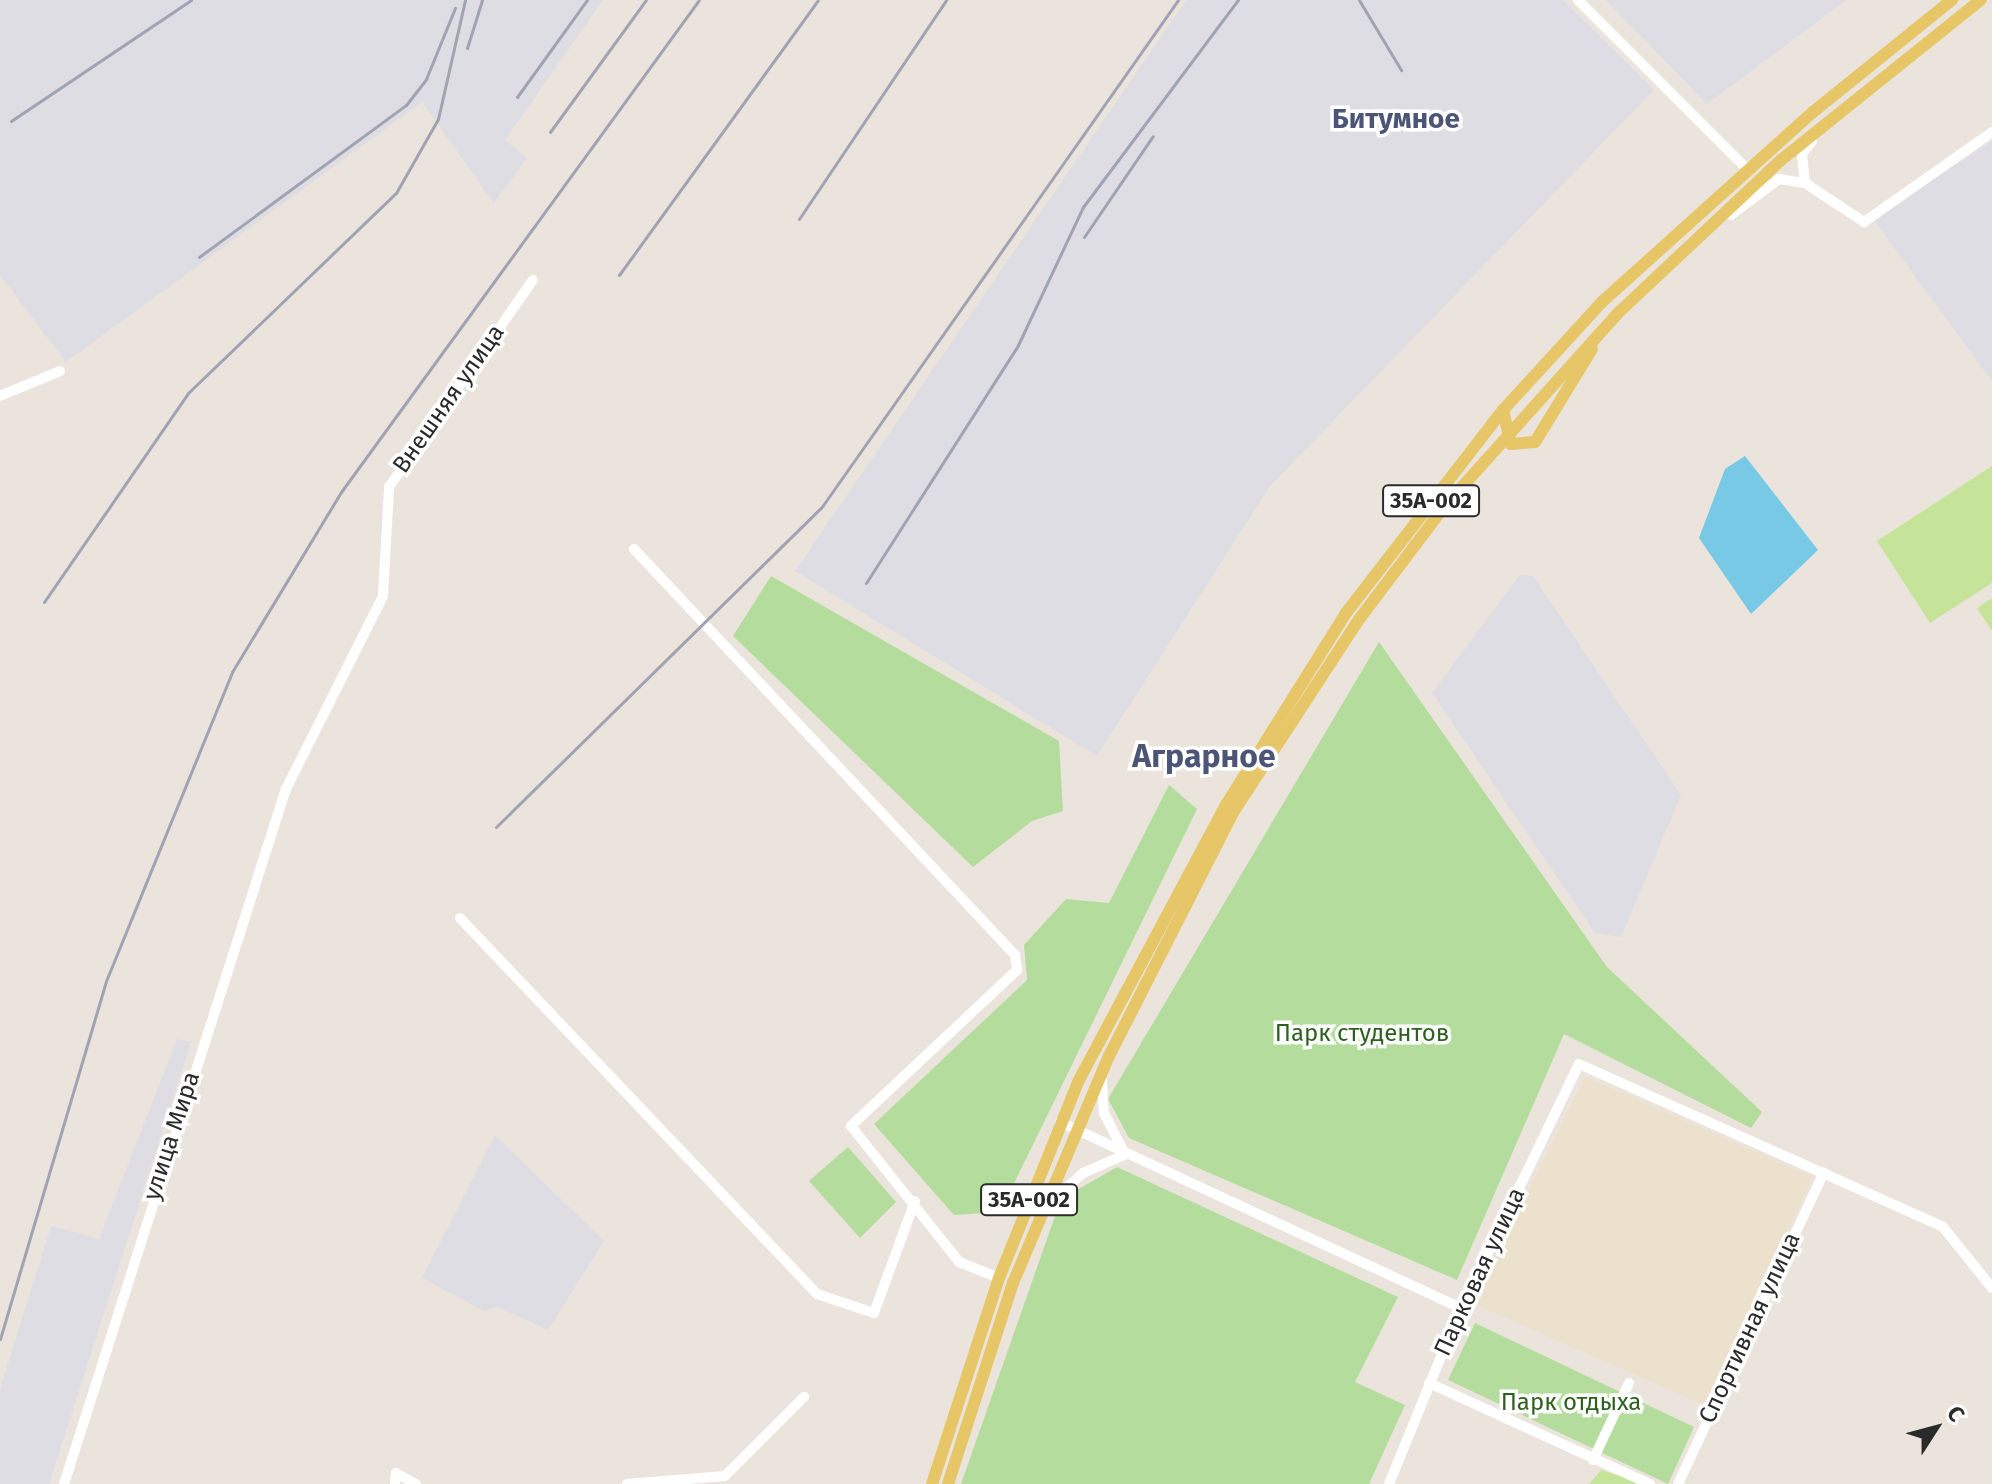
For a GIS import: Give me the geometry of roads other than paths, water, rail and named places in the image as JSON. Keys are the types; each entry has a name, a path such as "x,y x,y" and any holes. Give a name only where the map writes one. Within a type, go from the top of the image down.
{"main road":[{"name":"35А-002","path":"932,1484 999,1278 1060,1122 1122,994 1272,728 1346,613 1503,410 1603,301 1747,169 1952,0"},
{"name":"35А-002","path":"948,1484 1032,1233 1109,1056 1234,811 1282,734 1392,575 1504,436 1617,314 1899,61 1981,0"},
{"path":"1503,410 1504,436 1517,446 1535,442 1617,314"}],"street":[{"path":"1578,0 1747,169"},
{"path":"1805,183 1807,145 1899,61"},
{"path":"1667,266 1770,181 1805,183 1864,222 1992,132"},
{"name":"Внешняя улица","path":"286,789 383,596 389,487 533,280"},
{"path":"0,396 60,371"},
{"path":"634,549 1015,955 1017,970 851,1126 915,1201 959,1262 999,1278"},
{"name":"улица Мира","path":"64,1484 286,789"},
{"path":"460,918 817,1294 874,1313 915,1201"},
{"path":"1109,1056 1101,1100 1126,1155"},
{"name":"Парковая улица","path":"1389,1484 1461,1308 1579,1064 1824,1172"},
{"path":"1060,1122 1461,1308"},
{"path":"1032,1233 1064,1187 1126,1155"},
{"path":"1824,1172 1943,1227 1992,1288"},
{"name":"Спортивная улица","path":"1678,1484 1824,1172"},
{"path":"1429,1383 1650,1484"},
{"path":"1593,1460 1629,1383"},
{"path":"627,1484 725,1476 804,1397"},
{"path":"395,1478 416,1484"}],"water":[{"path":"1745,456 1818,550 1751,614 1699,538 1725,469"}],"railway":[{"path":"11,121 191,0"},
{"path":"44,602 188,393 396,193 438,119 465,0"},
{"path":"467,48 482,0"},
{"path":"517,97 587,0"},
{"path":"550,132 646,0"},
{"path":"0,1339 106,981 232,672 341,492 699,0"},
{"path":"619,275 818,0"},
{"path":"799,219 946,0"},
{"path":"496,827 821,508 1178,0"},
{"path":"866,583 1018,345 1083,207 1238,0"},
{"path":"1359,0 1401,70"},
{"path":"199,257 406,105 426,79 455,8"},
{"path":"1084,237 1153,136"}],"district":[{"name":"Битумное","path":"1396,119"},
{"name":"Аграрное","path":"1204,756"}],"park label":[{"name":"Парк студентов","path":"1362,1034"},
{"name":"Парк отдыха","path":"1571,1403"}]}
